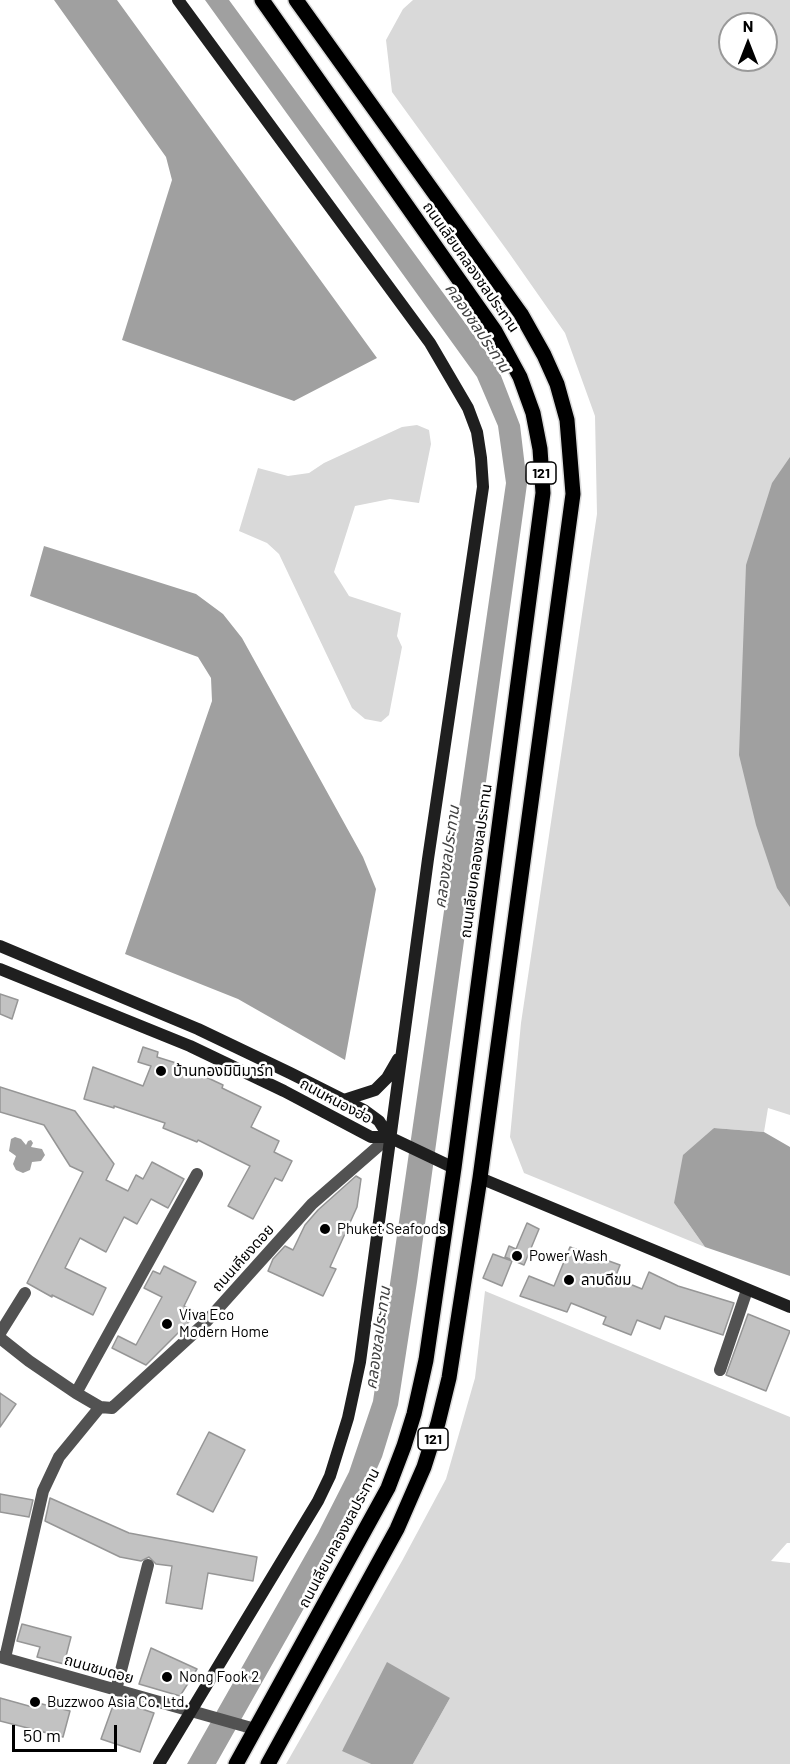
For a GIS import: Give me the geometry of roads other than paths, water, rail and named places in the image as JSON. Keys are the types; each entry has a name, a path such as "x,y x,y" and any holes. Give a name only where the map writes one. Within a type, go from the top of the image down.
{"main road":[{"path":"159,1764 318,1501 330,1476 348,1418 360,1362 389,1137 483,487 482,458 477,432 468,408 430,343 178,0"},
{"name":"ถนนเลียบคลองชลประทาน","path":"236,1764 388,1488 414,1414 426,1360 454,1168 541,504 540,448 533,412 520,376 495,331 262,0"},
{"name":"ถนนเลียบคลองชลประทาน","path":"268,1764 397,1529 424,1467 449,1378 480,1178 573,494 572,459 567,420 557,384 544,355 521,314 296,0"},
{"name":"ถนนหนองฮ่อ","path":"0,946 198,1029 344,1100 380,1121 389,1137 371,1137 284,1091 190,1046 0,969"},
{"path":"344,1100 375,1090 387,1078 401,1052"},
{"path":"389,1137 454,1168 790,1307"}],"street":[{"name":"ถนนเคียงดอย","path":"100,1407 112,1408 206,1323 312,1204 389,1137"},
{"path":"76,1393 197,1174"},
{"path":"720,1370 747,1290"},
{"path":"0,1333 26,1293"},
{"path":"0,1338 29,1361 100,1407 59,1457 43,1491 2,1657"},
{"path":"116,1689 148,1565"},
{"name":"ถนนชมดอย","path":"2,1657 255,1729"}],"place":[{"name":"บ้านทองมินิมาร์ท","path":"161,1071"},
{"name":"Phuket Seafoods","path":"325,1229"},
{"name":"Power Wash","path":"517,1256"},
{"name":"ลาบดีขม","path":"569,1280"},
{"name":"Viva Eco Modern Home","path":"167,1324"},
{"name":"Nong Fook 2","path":"167,1677"},
{"name":"Buzzwoo Asia Co. Ltd.","path":"35,1702"}],"water label":[{"name":"คลองชลประทาน","path":"478,328"},
{"name":"คลองชลประทาน","path":"447,857"},
{"name":"คลองชลประทาน","path":"378,1338"}]}
